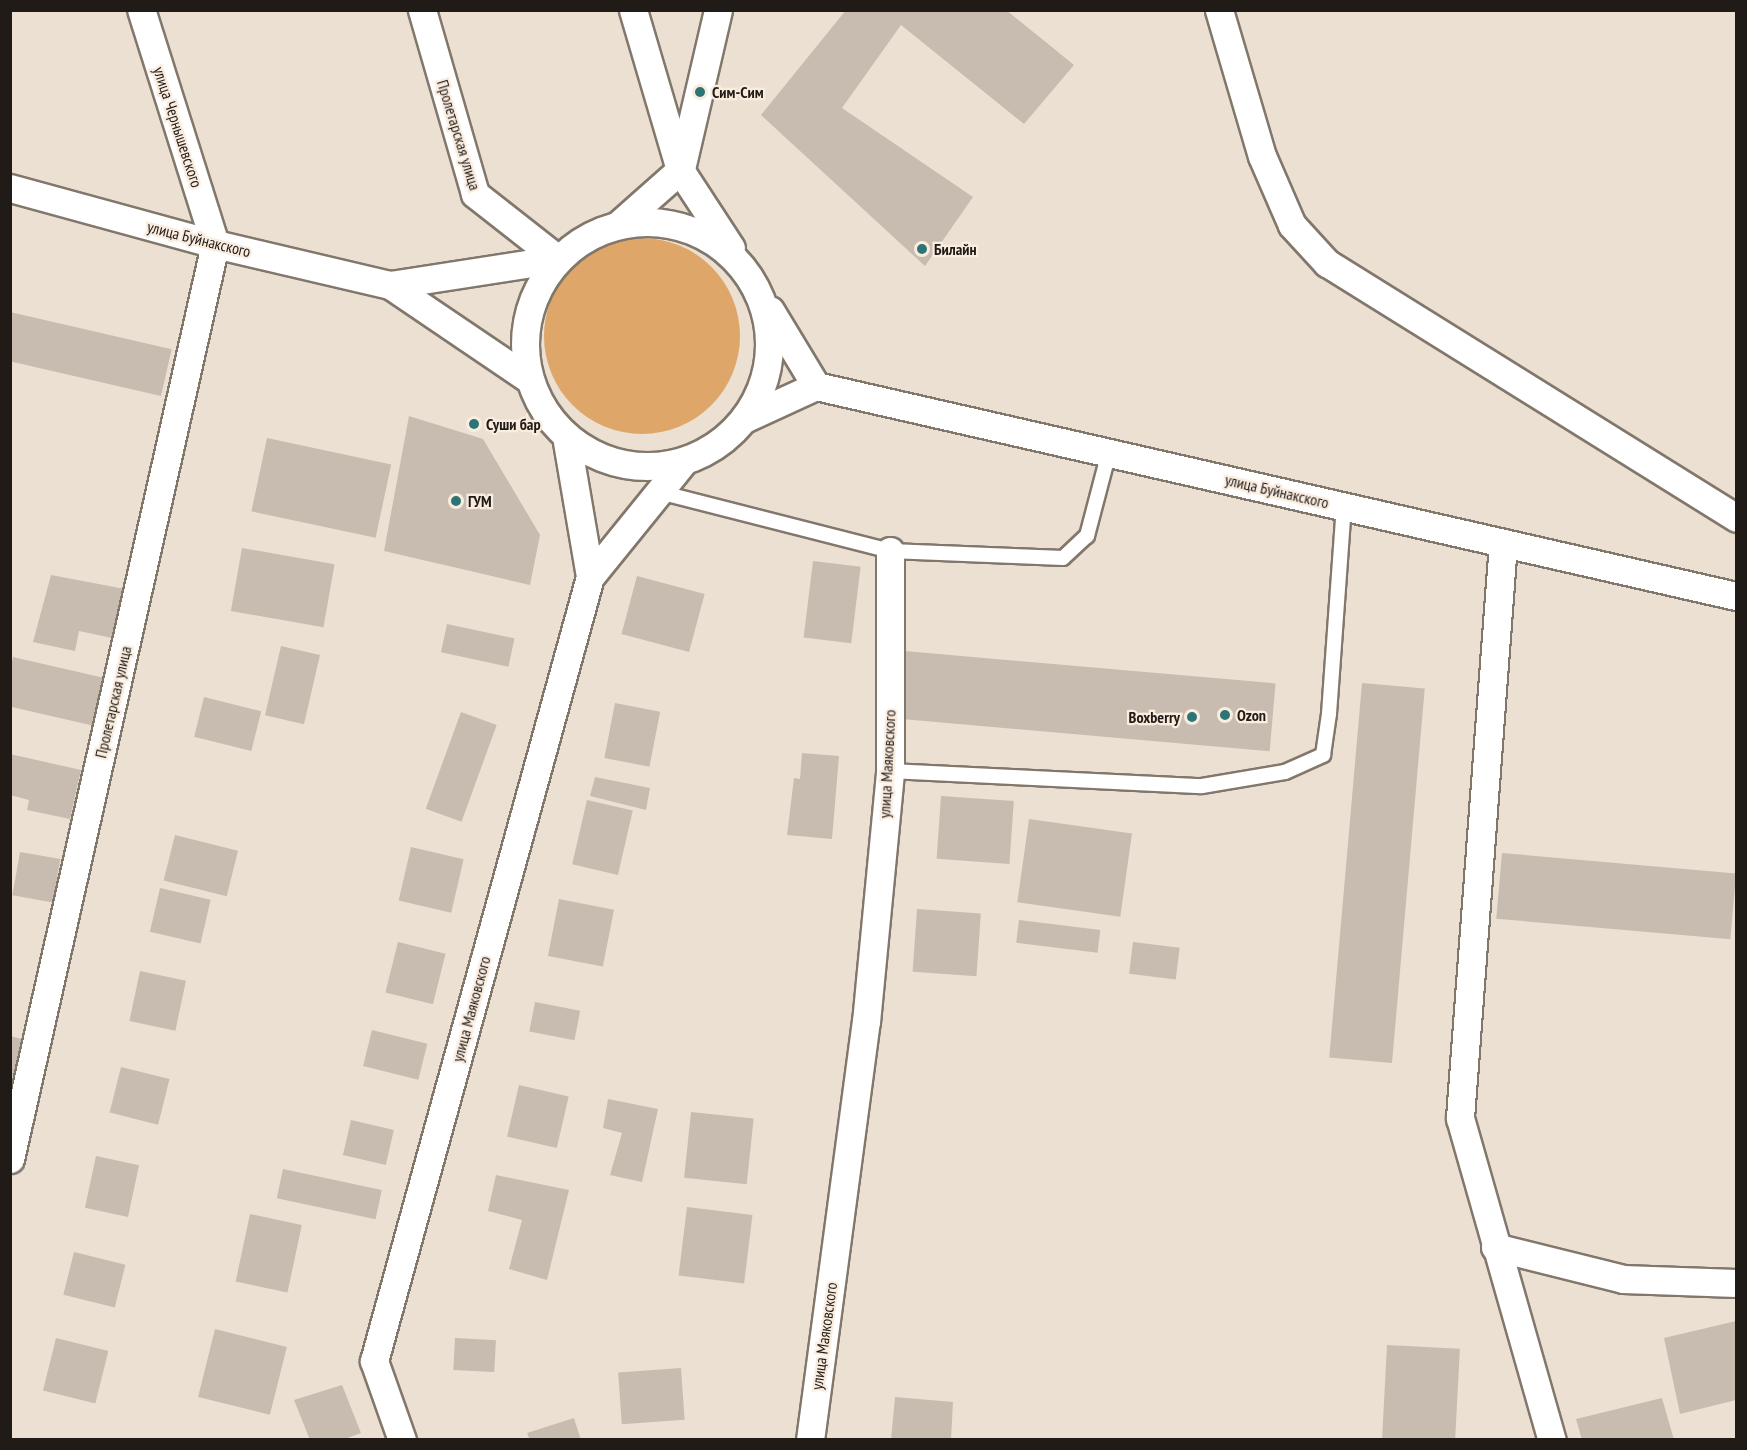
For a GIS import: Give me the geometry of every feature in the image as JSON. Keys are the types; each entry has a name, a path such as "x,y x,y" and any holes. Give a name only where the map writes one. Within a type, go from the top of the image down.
{"street":[{"name":"улица Чернышевского","path":"141,10 215,244"},
{"name":"Пролетарская улица","path":"422,10 475,194 558,260"},
{"path":"633,10 680,170 741,263 816,386 746,418"},
{"path":"620,224 680,170 718,10"},
{"path":"1219,10 1262,156 1292,225 1328,263 1737,518"},
{"name":"улица Буйнакского","path":"10,188 215,244 390,285"},
{"path":"741,263 707,236 664,222 620,224 588,236 558,260 540,283 524,329 529,379 541,406 566,436 600,457 647,467 683,462 717,446 746,418 766,379 771,336 762,297"},
{"name":"Пролетарская улица","path":"10,1159 215,244"},
{"path":"390,285 558,260"},
{"path":"390,285 529,379"},
{"name":"улица Буйнакского","path":"816,386 1737,596"},
{"path":"566,436 590,577"},
{"path":"590,577 683,462"},
{"path":"1503,543 1460,1118 1552,1440"},
{"name":"улица Маяковского","path":"810,1440 866,1022 890,771 890,551"},
{"name":"улица Маяковского","path":"402,1440 374,1361 590,577"},
{"path":"1495,1247 1623,1279 1737,1283"}],"lane":[{"path":"659,492 890,551 1063,558 1087,536 1108,452"},
{"path":"890,771 1202,786 1285,772 1323,755 1329,714 1344,506"}],"shaded area":[{"path":"632,238 652,238 679,245 704,260 718,274 733,299 740,326 740,346 733,373 718,398 704,412 670,430 652,434 632,434 605,427 580,412 566,398 548,364 544,346 544,326 551,299 566,274 580,260 614,242"}],"building":[{"path":"846,10 1006,10 1074,65 1024,124 901,25 842,108 973,197 925,266 761,115"},
{"path":"10,312 172,349 161,396 10,361"},
{"name":"ГУМ","path":"409,416 483,439 540,535 530,585 384,551"},
{"path":"267,438 391,464 376,538 251,511"},
{"path":"242,548 335,564 323,627 231,611"},
{"path":"813,561 861,567 851,643 804,637"},
{"path":"51,575 125,589 112,638 79,631 75,651 33,642"},
{"path":"637,576 705,594 689,652 621,634"},
{"path":"447,624 514,638 508,667 441,652"},
{"path":"281,646 320,655 304,724 265,715"},
{"path":"905,651 1276,683 1270,751 899,719"},
{"path":"13,657 106,678 95,726 10,707 10,670"},
{"path":"1362,683 1425,688 1392,1063 1329,1058"},
{"path":"204,697 261,711 251,751 194,737"},
{"path":"615,703 660,712 649,767 604,758"},
{"path":"461,712 497,725 461,822 426,809"},
{"path":"802,753 839,756 832,839 787,835 794,778 800,779"},
{"path":"10,754 81,770 70,819 27,810 29,800 10,795"},
{"path":"595,777 650,788 646,810 590,796"},
{"path":"941,796 1014,801 1009,864 937,859"},
{"path":"587,800 633,811 618,875 572,864"},
{"path":"1029,819 1132,833 1120,917 1017,902"},
{"path":"175,835 238,851 227,896 164,881"},
{"path":"411,847 464,859 451,913 399,901"},
{"path":"20,852 60,859 53,902 12,895"},
{"path":"1502,853 1736,873 1730,939 1496,919"},
{"path":"160,888 211,900 201,944 150,932"},
{"path":"559,899 614,910 603,967 548,956"},
{"path":"917,909 981,913 976,976 913,972"},
{"path":"1019,920 1100,930 1098,953 1016,943"},
{"path":"398,942 446,954 433,1004 385,992"},
{"path":"1133,942 1180,948 1176,979 1129,974"},
{"path":"140,971 186,981 175,1031 129,1021"},
{"path":"535,1002 580,1011 574,1040 529,1031"},
{"path":"372,1030 427,1044 418,1080 363,1066"},
{"path":"10,1036 22,1039 11,1084 10,1084"},
{"path":"121,1067 170,1079 158,1125 110,1113"},
{"path":"519,1085 569,1096 557,1148 507,1137"},
{"path":"608,1099 658,1109 642,1182 610,1175 622,1133 603,1128"},
{"path":"691,1112 754,1119 747,1184 684,1178"},
{"path":"351,1120 394,1130 386,1165 343,1155"},
{"path":"96,1156 139,1165 128,1217 85,1208"},
{"path":"283,1169 382,1190 376,1219 277,1198"},
{"path":"496,1175 569,1190 547,1280 509,1269 522,1220 488,1211"},
{"path":"687,1207 753,1215 744,1284 679,1275"},
{"path":"250,1214 302,1225 287,1293 236,1281"},
{"path":"74,1252 125,1265 115,1308 63,1295"},
{"path":"1736,1321 1736,1400 1680,1414 1664,1338"},
{"path":"215,1329 287,1347 270,1415 198,1397"},
{"path":"56,1338 108,1351 95,1403 43,1390"},
{"path":"455,1338 496,1340 494,1372 453,1370"},
{"path":"1387,1345 1460,1349 1455,1440 1382,1440"},
{"path":"681,1368 685,1420 622,1424 618,1372"},
{"path":"342,1385 361,1433 342,1440 310,1440 294,1400"},
{"path":"895,1397 953,1402 951,1440 891,1440"},
{"path":"1662,1398 1674,1440 1582,1440 1576,1419"},
{"path":"574,1418 581,1440 530,1440 527,1433"}],"place":[{"name":"Сим-Сим","path":"700,92"},
{"name":"Билайн","path":"922,249"},
{"name":"Суши бар","path":"474,424"},
{"name":"ГУМ","path":"456,501"},
{"name":"Ozon","path":"1225,715"},
{"name":"Boxberry","path":"1192,717"}]}
